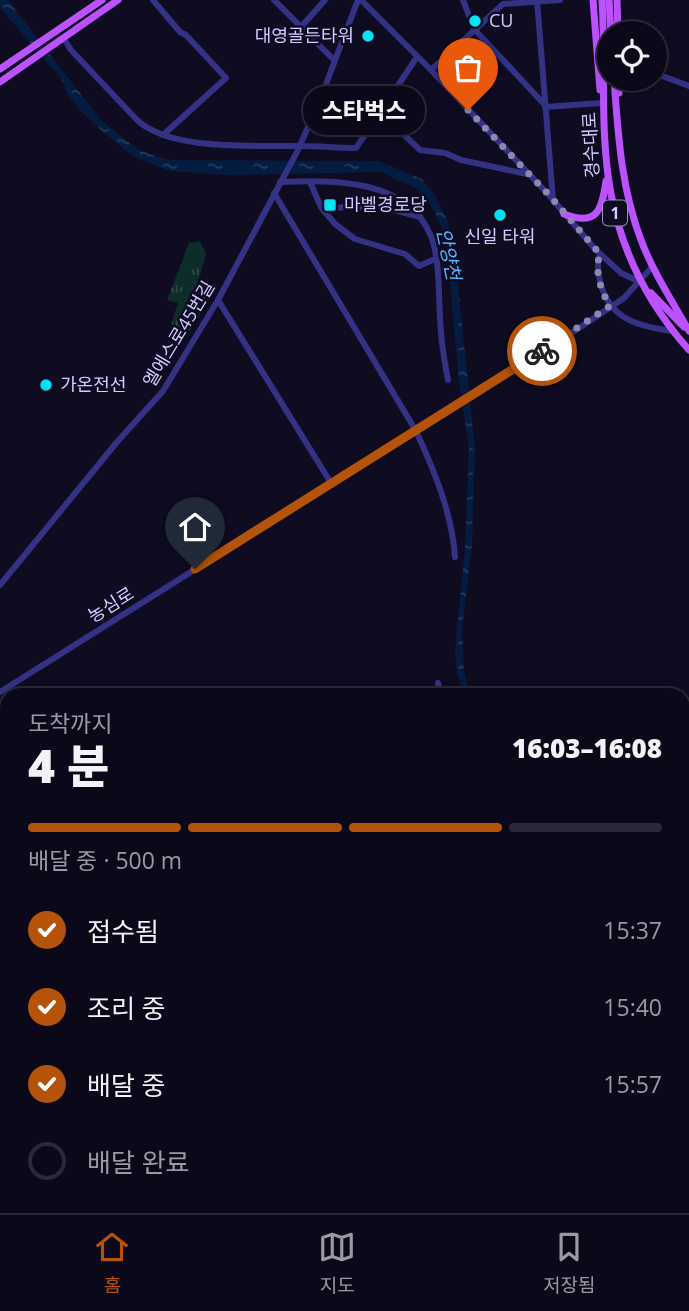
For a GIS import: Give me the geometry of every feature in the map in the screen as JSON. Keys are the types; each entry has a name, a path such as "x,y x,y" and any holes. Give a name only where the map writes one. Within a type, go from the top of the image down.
{"main road":[{"path":"0,69 101,0"},
{"path":"0,82 119,0"},
{"path":"593,0 605,140"},
{"name":"경수대로","path":"602,0 605,140 607,170 615,211 640,282 672,331 689,351"},
{"path":"609,0 610,21"},
{"path":"617,0 618,21"},
{"name":"경수대로","path":"615,91 618,139 633,218 652,267 689,332"},
{"path":"618,139 620,91"},
{"path":"564,214 579,220 595,215 604,196 607,170"},
{"name":"경수대로","path":"640,282 689,332"}],"street":[{"path":"153,0 180,32 186,35 226,78 163,135"},
{"path":"274,0 334,60"},
{"path":"301,27 325,0"},
{"path":"299,148 360,0 431,69 600,254 621,273 640,282"},
{"path":"463,0 474,29 544,106"},
{"path":"431,69 503,4 560,0"},
{"path":"537,1 553,201"},
{"path":"62,41 137,120 163,135 191,142 251,147 356,148 417,57"},
{"path":"667,78 689,86"},
{"name":"경수대로","path":"544,106 601,103"},
{"path":"376,116 398,130 420,150 445,153 461,160 528,174"},
{"name":"엘에스로45번길","path":"0,585 117,442 163,391 218,300 299,148"},
{"path":"280,181 379,189 402,199 420,217 431,237 435,259 441,336 448,380"},
{"path":"310,182 324,211 335,224 355,239 405,254 419,266 435,259"},
{"path":"274,192 416,430 433,466 454,540 455,557"},
{"path":"324,211 338,205 366,208 372,204 420,217"},
{"path":"600,254 597,262 601,288 610,306 620,316 652,328 672,331"},
{"path":"610,306 624,298 652,267"},
{"path":"218,300 331,483"},
{"name":"농심로","path":"6,688 610,306"},
{"path":"438,683 439,688"}],"green space":[{"path":"200,241 206,254 196,289 210,299 190,331 171,324 178,303 167,300 189,243"}],"water":[{"name":"안양천","path":"0,0 8,0 100,119 138,150 169,160 379,161 422,179 436,197 448,222 455,258 475,449 472,545 462,629 464,672 468,688 462,688 455,650 465,549 469,448 459,381 448,261 443,230 431,205 415,188 380,172 228,175 169,171 133,156 78,108 67,93 61,78 0,8"}],"way so far":[{"path":"468,110 550,196 600,254 597,262 601,288 610,306 542,351"}],"place":[{"name":"CU","path":"475,21"},
{"name":"대영골든타워","path":"368,36"},
{"name":"스타벅스","path":"468,110"},
{"name":"마벨경로당","path":"330,205"},
{"name":"신일 타워","path":"500,215"},
{"name":"가온전선","path":"46,385"}],"route":[{"path":"195,569 542,351"}]}
